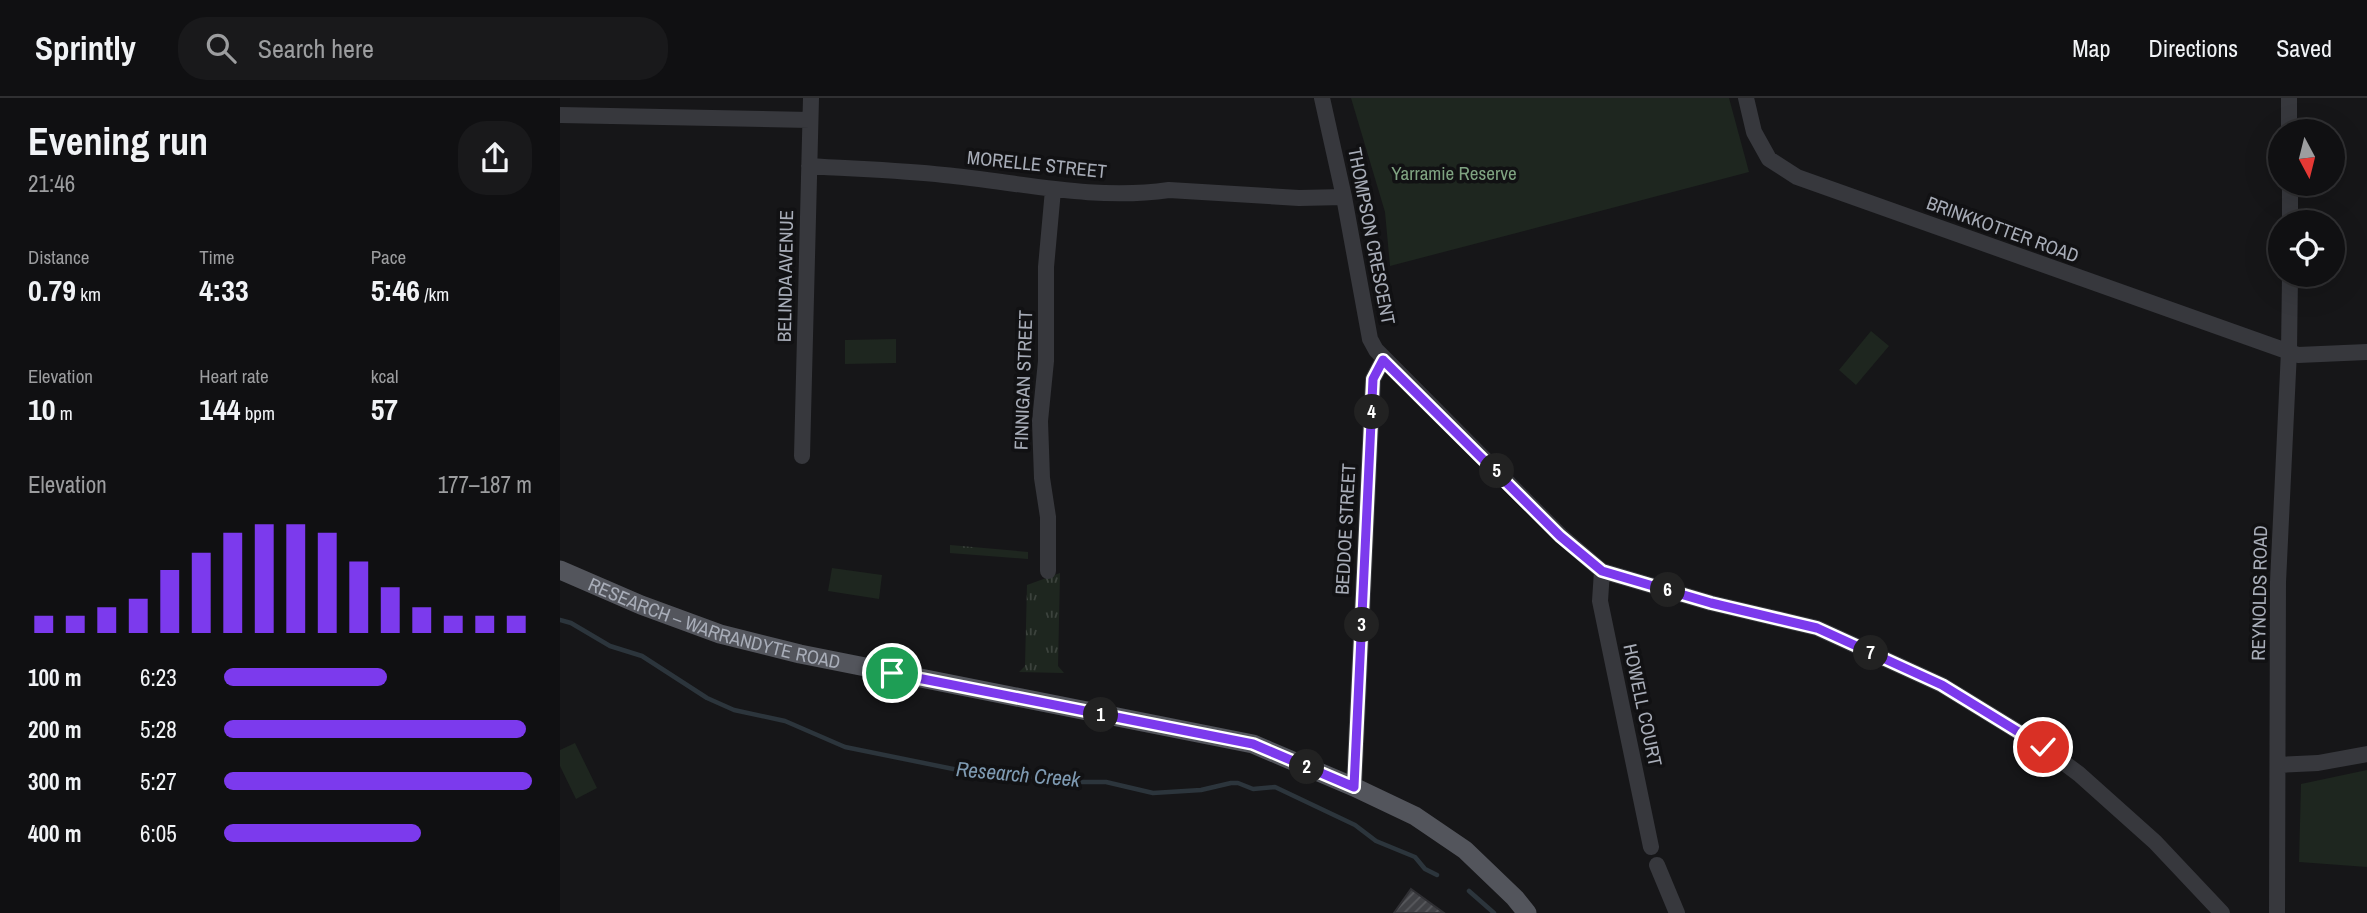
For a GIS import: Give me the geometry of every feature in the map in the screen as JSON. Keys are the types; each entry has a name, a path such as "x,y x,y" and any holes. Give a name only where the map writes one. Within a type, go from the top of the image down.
{"main road":[{"name":"RESEARCH – WARRANDYTE ROAD","path":"560,570 640,606 720,634 800,654 1253,744 1354,787 1415,817 1465,850 1527,913"}],"street":[{"name":"BELINDA AVENUE","path":"802,456 811,98"},
{"name":"THOMPSON CRESCENT","path":"1322,98 1345,197 1370,339 1383,360 1560,536 1602,571 1711,603 1817,628 1942,685 2043,747 2079,774 2155,842 2216,912"},
{"name":"BRINKKOTTER ROAD","path":"1746,98 1754,132 1769,159 1797,177 2298,355 2367,352"},
{"path":"2289,98 2289,119"},
{"path":"560,115 810,120"},
{"name":"MORELLE STREET","path":"809,166 945,175 1089,194 1169,190 1299,198 1345,197"},
{"name":"FINNIGAN STREET","path":"1048,571 1048,517 1042,478 1040,421 1046,361 1046,267 1053,190"},
{"name":"REYNOLDS ROAD","path":"2277,913 2278,582 2290,287"},
{"name":"BEDDOE STREET","path":"1354,787 1373,379 1383,360"},
{"name":"HOWELL COURT","path":"1602,571 1600,601 1651,847"},
{"path":"2278,765 2318,763 2367,754"},
{"path":"1657,865 1677,913"}],"green space":[{"name":"Yarramie Reserve","path":"1351,98 1729,98 1749,172 1390,266 1385,212"},
{"path":"1871,331 1889,346 1856,385 1839,370"},
{"path":"896,339 896,363 845,364 845,340"},
{"path":"950,545 1028,552 1028,559 950,553"},
{"path":"832,568 882,575 879,599 828,591"},
{"path":"1060,573 1058,666 1064,673 1019,672 1025,666 1027,585"},
{"path":"575,743 597,788 576,799 560,766 560,750"},
{"path":"2367,770 2367,867 2299,862 2301,784"}],"building":[{"path":"1411,889 1444,913 1394,913"}],"waterway":[{"name":"Research Creek","path":"560,620 571,623 610,646 642,656 707,698 734,710 785,721 845,747 978,774 1009,778 1029,776 1064,782 1106,782 1153,793 1201,790 1231,783 1253,789 1275,787 1355,825 1376,841 1415,857 1425,869 1437,875"},
{"name":"Research Creek","path":"1469,891 1494,913"}],"route":[{"path":"892,673 1253,744 1354,787 1373,379 1383,360 1560,536 1602,571 1711,603 1817,628 1942,685 2043,747"}]}
